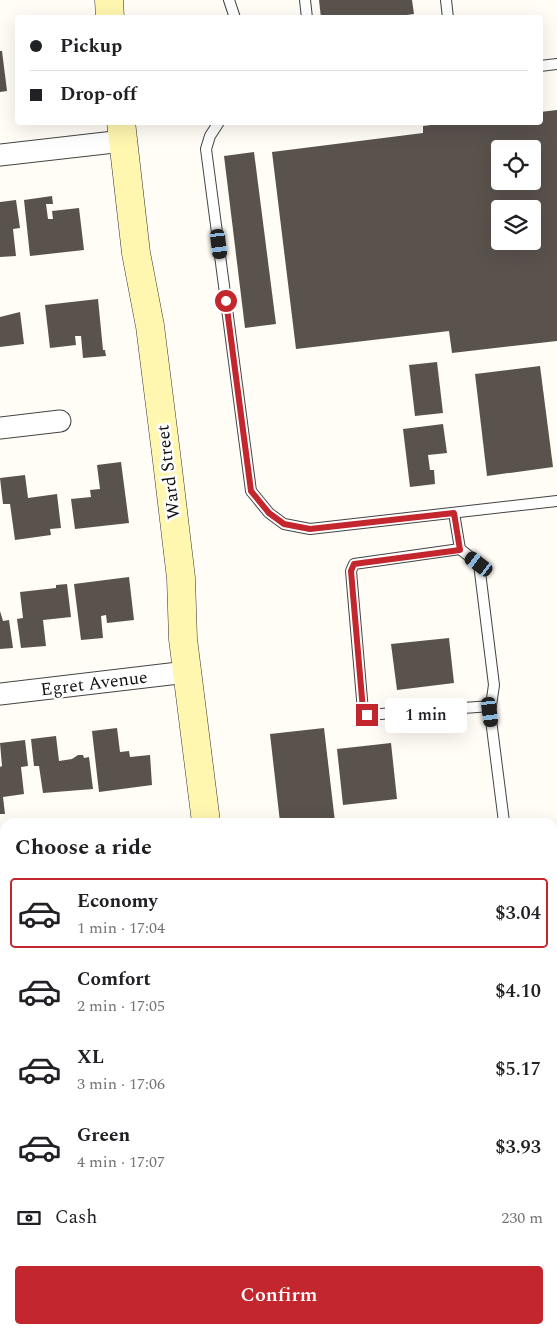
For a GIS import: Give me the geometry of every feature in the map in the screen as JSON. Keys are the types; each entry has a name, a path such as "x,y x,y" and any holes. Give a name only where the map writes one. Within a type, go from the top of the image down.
{"street":[{"path":"109,0 110,15"},
{"path":"0,155 122,132"},
{"name":"Ward Street","path":"122,132 136,253 150,326 178,558 187,672 205,818"},
{"path":"0,428 60,421"},
{"name":"Egret Avenue","path":"0,694 187,672"}],"lane":[{"path":"229,0 234,15"},
{"path":"305,0 307,15"},
{"path":"446,0 448,15"},
{"path":"543,66 557,64"},
{"path":"217,125 210,136 206,149 251,491 269,513 284,524 310,529 557,500"},
{"path":"454,513 460,550"},
{"path":"491,706 367,715 363,710 351,571 354,564 460,550 479,564 494,685 491,706 490,712 503,818"}],"building":[{"path":"319,0 412,0 414,14 407,15 321,15"},
{"path":"0,51 2,51 7,91 0,92"},
{"path":"557,110 557,341 452,353 449,331 296,349 272,152 423,133 423,126 431,125 543,125 543,112"},
{"path":"254,152 276,324 245,328 224,156"},
{"path":"52,196 53,204 46,204 48,219 53,219 52,211 79,208 84,250 30,256 24,200"},
{"path":"16,200 20,228 13,229 16,256 0,257 0,202"},
{"path":"98,299 103,350 105,350 106,356 83,358 81,336 75,336 76,345 50,348 45,305"},
{"path":"20,312 24,344 0,347 0,317"},
{"path":"437,362 443,413 415,416 409,365"},
{"path":"540,366 553,467 487,476 475,374"},
{"path":"443,424 447,453 428,455 430,470 434,470 435,484 410,487 403,429"},
{"path":"121,462 129,523 75,529 71,499 91,497 90,490 100,489 97,465"},
{"path":"25,475 28,498 57,494 61,528 50,529 51,535 15,540 10,504 3,504 0,478"},
{"path":"129,577 134,620 107,623 106,615 101,616 103,638 81,640 74,584"},
{"path":"67,584 71,617 43,620 46,646 21,648 17,619 23,618 20,592 56,588 56,585"},
{"path":"0,611 3,621 9,620 13,648 0,649"},
{"path":"449,638 454,683 397,690 391,644"},
{"path":"117,728 120,752 129,751 130,757 150,755 152,785 99,792 92,731"},
{"path":"324,728 335,818 280,818 270,734"},
{"path":"56,736 59,761 72,759 78,755 83,755 84,758 89,757 93,789 43,793 39,766 34,766 31,739"},
{"path":"25,740 28,766 21,767 24,794 3,797 5,814 0,814 0,767 2,766 0,743"},
{"path":"391,743 397,799 343,805 337,749"}],"route":[{"path":"226,301 251,491 269,513 284,524 310,529 454,513 460,550 354,564 351,571 363,710 367,715"}]}
